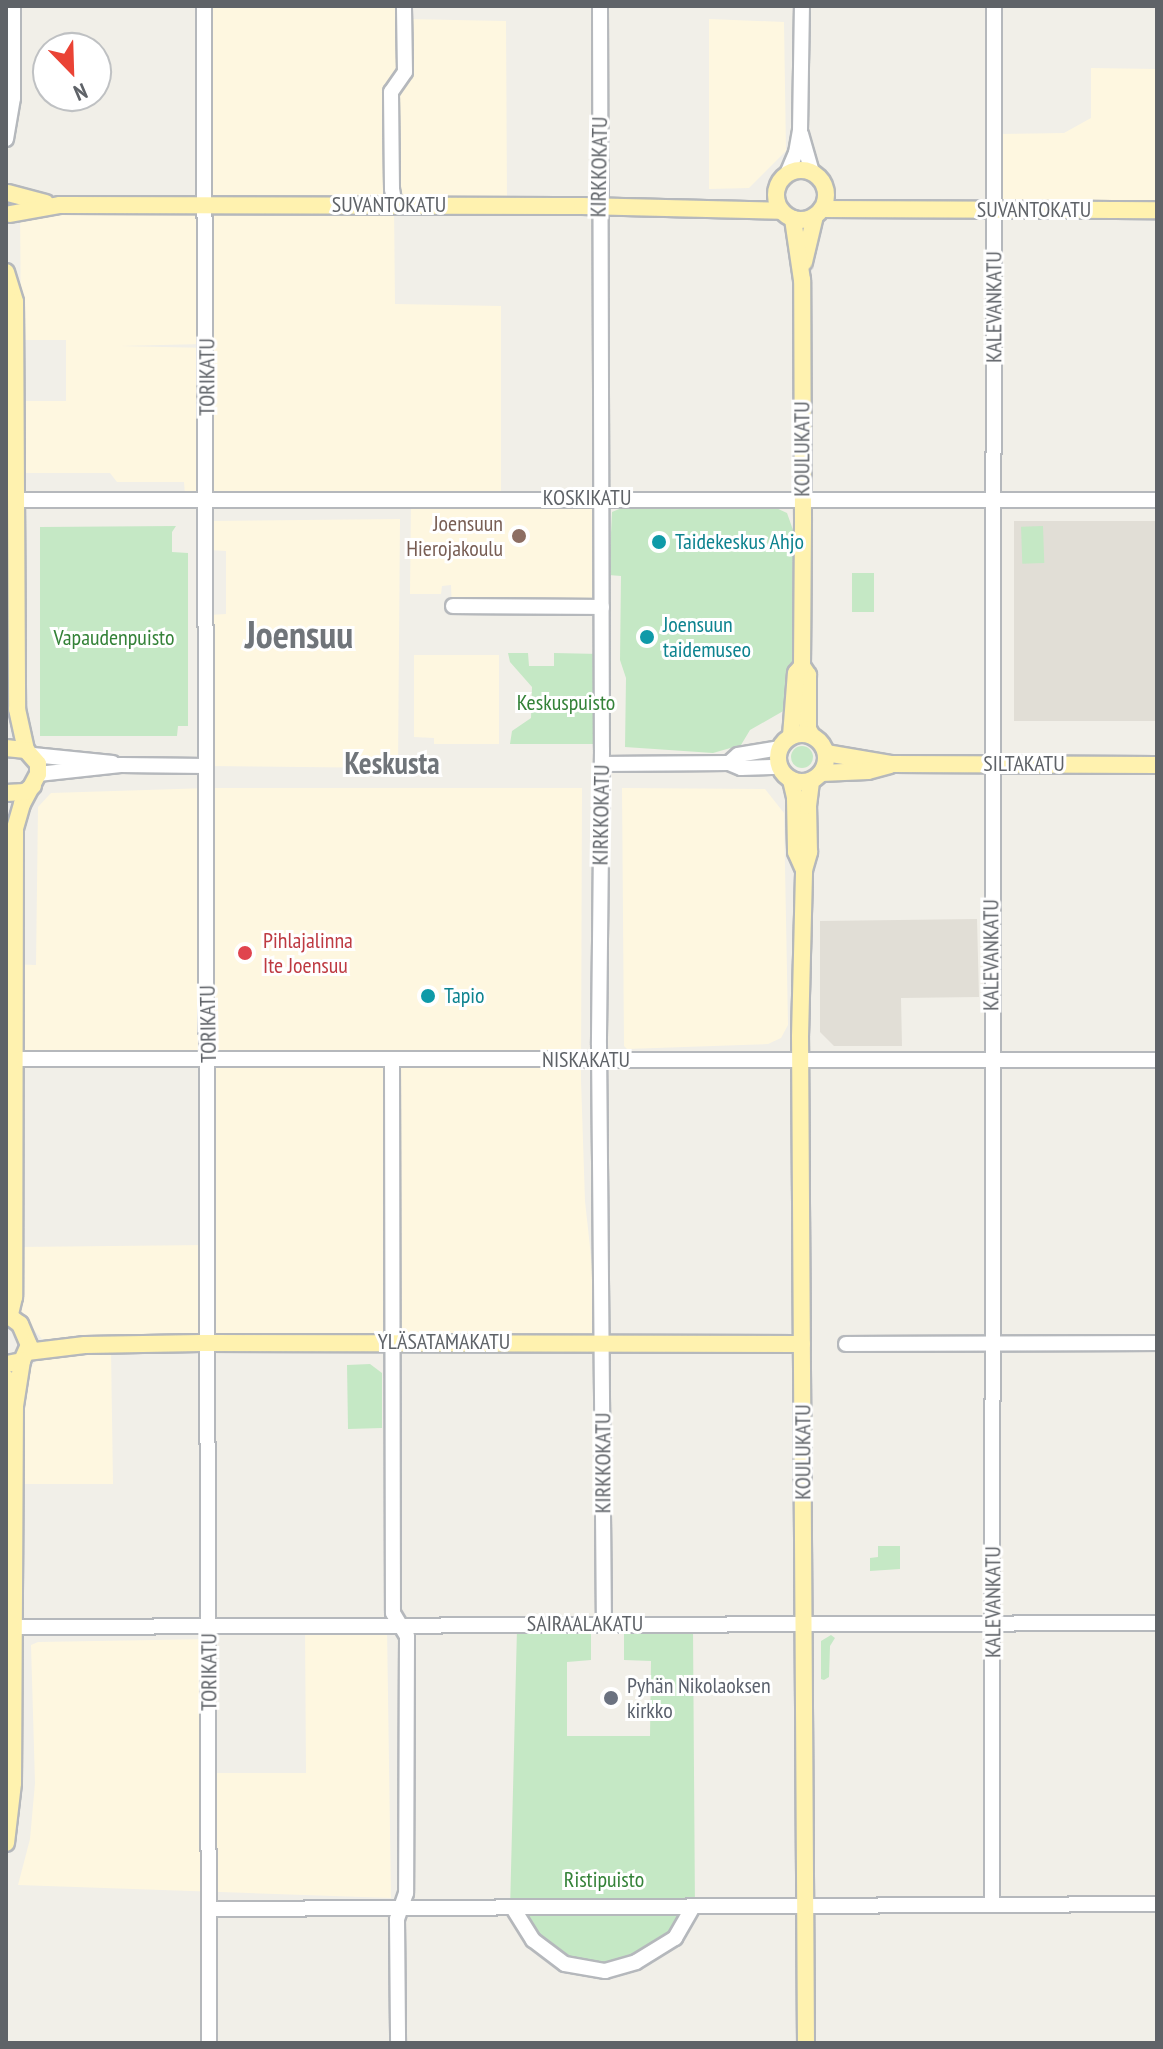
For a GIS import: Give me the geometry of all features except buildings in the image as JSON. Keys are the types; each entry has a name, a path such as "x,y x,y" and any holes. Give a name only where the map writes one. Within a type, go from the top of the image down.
{"main road":[{"path":"817,177 826,192 818,213 787,215 776,188 787,174 796,170 817,177 862,209"},
{"name":"SUVANTOKATU","path":"717,210 757,199 776,188"},
{"name":"SUVANTOKATU","path":"7,192 60,205"},
{"path":"7,192 8,216"},
{"name":"SUVANTOKATU","path":"8,216 60,205 599,206 787,215"},
{"name":"SUVANTOKATU","path":"818,213 862,209 1157,210"},
{"name":"KOULUKATU","path":"802,280 818,213"},
{"name":"KOULUKATU","path":"787,215 802,280 802,666 808,675 808,729 812,736"},
{"path":"6,272 15,302 16,331 17,709 36,780 22,804 15,828 10,1060 14,1297 8,1314 26,1332 18,1359 15,1406 13,1783 6,1843"},
{"path":"6,298 16,331"},
{"name":"KOULUKATU","path":"785,742 796,673 802,666"},
{"path":"6,737 17,709"},
{"path":"812,736 826,753 816,777 791,780 779,767 785,742 812,736"},
{"path":"6,748 30,752"},
{"name":"SILTAKATU","path":"826,753 892,764 1157,765"},
{"name":"SILTAKATU","path":"816,777 868,771 892,764"},
{"name":"KOULUKATU","path":"806,2040 800,1060 804,870 809,852 808,806 816,777"},
{"path":"6,793 25,792 36,780"},
{"name":"KOULUKATU","path":"791,780 795,798 796,852 804,870"},
{"path":"6,803 15,828"},
{"path":"6,1270 14,1244"},
{"name":"YLÄSATAMAKATU","path":"26,1332 85,1345"},
{"name":"YLÄSATAMAKATU","path":"18,1359 85,1345 392,1342 802,1344"},
{"path":"6,1378 15,1406"}],"street":[{"path":"6,139 13,98 13,6"},
{"name":"TORIKATU","path":"204,6 205,766 209,1059 209,2043"},
{"path":"395,206 392,189 391,92 405,72 404,6"},
{"name":"KIRKKOKATU","path":"600,6 602,764 599,1060 604,1624"},
{"path":"787,174 796,153 800,131 802,6"},
{"name":"KALEVANKATU","path":"992,1903 994,6"},
{"path":"6,114 13,98"},
{"path":"800,131 817,177"},
{"name":"KOSKIKATU","path":"16,500 1157,500"},
{"path":"453,606 602,607"},
{"path":"729,763 738,755 785,742"},
{"path":"30,752 121,765 205,766"},
{"path":"602,764 729,763 741,768 779,767"},
{"path":"36,780 121,765"},
{"name":"NISKAKATU","path":"10,1060 1157,1060"},
{"path":"392,1061 393,1613 407,1636 406,1893 397,1919 398,2043"},
{"path":"846,1344 1157,1343"},
{"name":"SAIRAALAKATU","path":"13,1627 1157,1623"},
{"path":"210,1909 1157,1904"},
{"path":"513,1908 533,1940 565,1964 605,1971 636,1962 675,1938 693,1907"}],"shaded area":[{"path":"206,6 404,6 405,19 506,21 507,203 394,204 395,304 501,306 501,499 601,499 600,611 452,610 451,585 442,586 441,594 410,594 411,498 185,495 184,482 117,482 110,473 22,473 22,401 66,401 66,340 21,340 20,207 204,206 204,344 120,346 208,348"},
{"path":"709,19 784,22 786,151 749,188 709,189"},
{"path":"1091,68 1157,69 1157,208 996,207 996,134 1064,133 1091,118"},
{"path":"400,519 398,768 209,766 209,615 226,614 226,551 209,550 209,521"},
{"path":"1014,521 1157,521 1157,721 1014,721"},
{"path":"414,655 499,655 499,744 434,744 434,738 414,737"},
{"path":"209,788 582,788 581,1080 585,1201 600,1339 42,1339 19,1313 17,1247 207,1245 206,1065 16,1062 6,1069 6,964 36,965 38,807 51,793"},
{"path":"622,788 765,789 784,813 788,1025 781,1038 768,1044 627,1049 624,1046"},
{"path":"977,919 979,997 901,998 902,1046 834,1046 820,1032 820,921"},
{"path":"111,1350 113,1484 6,1484 6,1369 29,1370 42,1353"},
{"path":"305,1626 387,1627 391,1898 18,1885 30,1839 35,1783 31,1645 38,1642 212,1639 211,1773 306,1773"}],"green space":[{"path":"624,507 774,507 787,513 793,530 792,706 750,730 741,745 713,753 625,747 626,678 620,660 621,576 609,575 612,512"},
{"name":"Vapaudenpuisto","path":"176,526 172,532 172,552 188,553 188,726 178,726 177,736 40,736 40,527"},
{"path":"1043,526 1044,563 1022,564 1021,527"},
{"path":"852,573 874,573 874,612 852,612"},
{"name":"Keskuspuisto","path":"508,653 528,653 529,666 554,666 554,653 600,654 600,744 510,744 512,731 531,718 532,687 510,662"},
{"path":"798,746 806,746 813,757 806,768 798,768 791,761 791,753"},
{"path":"370,1364 382,1373 382,1428 348,1429 347,1365"},
{"path":"878,1546 900,1546 900,1569 870,1571 870,1558 878,1557"},
{"name":"Ristipuisto","path":"517,1628 591,1628 591,1660 567,1662 567,1736 650,1736 651,1661 624,1660 624,1628 693,1628 695,1911 639,1966 565,1968 510,1911"},
{"path":"831,1635 835,1638 830,1646 829,1677 824,1680 821,1679 821,1641"}],"place":[{"name":"Joensuun Hierojakoulu","path":"519,536"},
{"name":"Taidekeskus Ahjo","path":"659,542"},
{"name":"Joensuun taidemuseo","path":"647,637"},
{"name":"Pihlajalinna Ite Joensuu","path":"245,953"},
{"name":"Tapio","path":"428,996"},
{"name":"Pyhän Nikolaoksen kirkko","path":"611,1698"}],"district":[{"name":"Joensuu","path":"299,634"},
{"name":"Keskusta","path":"392,763"}]}
